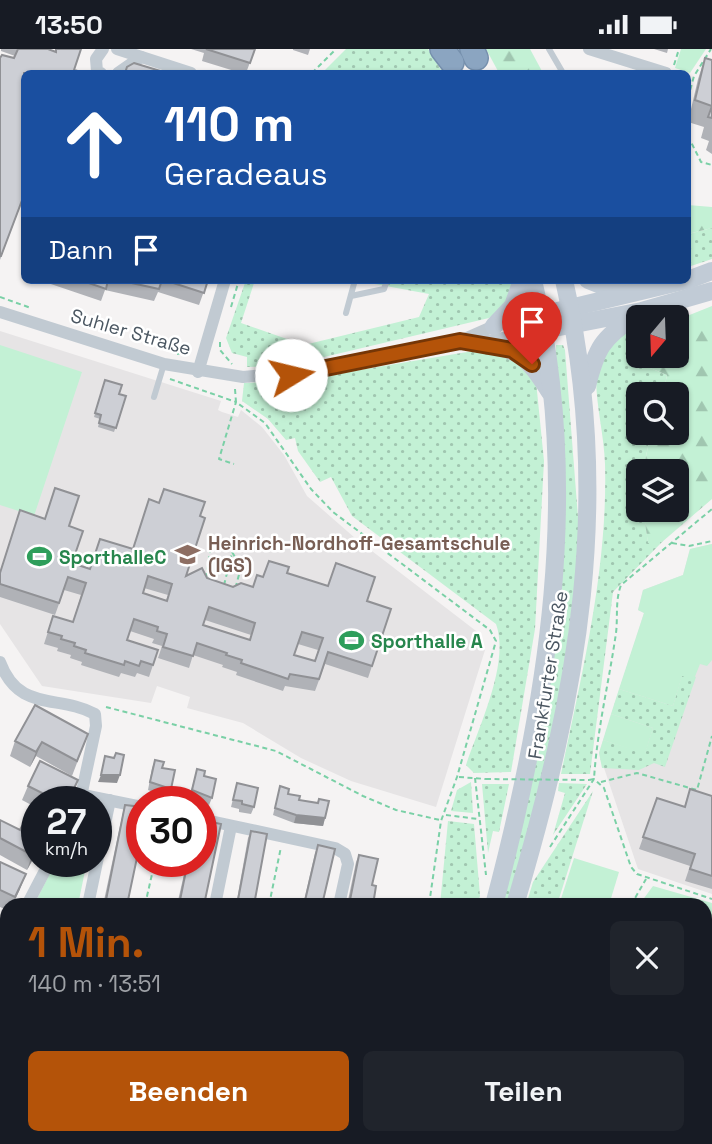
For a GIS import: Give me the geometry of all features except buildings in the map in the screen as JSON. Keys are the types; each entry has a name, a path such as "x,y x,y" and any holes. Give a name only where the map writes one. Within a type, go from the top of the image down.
{"street":[{"path":"99,70 95,65 103,49"},
{"path":"117,49 182,70"},
{"path":"589,49 656,70"},
{"path":"122,70 141,57"},
{"path":"691,279 712,271"},
{"path":"198,372 224,284"},
{"path":"494,326 513,306 521,284"},
{"name":"Frankfurter Straße","path":"496,898 527,771 550,630 558,513 553,398 543,323 534,284"},
{"name":"Frankfurter Straße","path":"517,898 553,771 580,635 588,539 584,399 566,284"},
{"path":"598,284 641,302"},
{"path":"584,399 593,361 601,344 641,302 679,284"},
{"path":"543,323 641,302 712,291"},
{"name":"Suhler Straße","path":"0,312 167,359 198,372 235,376 291,375 460,341 494,326 543,323"},
{"name":"Suhler Straße","path":"460,341 480,343 543,323"},
{"path":"480,343 512,350 523,356 532,364 553,398"},
{"path":"0,661 20,692 29,698 100,710 84,786"},
{"path":"217,823 335,848 345,854 348,864 341,898"},
{"path":"216,898 231,826"},
{"path":"31,898 42,877"},
{"path":"90,898 95,877"}],"lane":[{"path":"549,49 560,70"},
{"path":"346,313 354,284"},
{"path":"351,296 384,289 386,284"},
{"path":"154,397 167,359"}],"path":[{"path":"315,70 336,49"},
{"path":"672,70 679,49"},
{"path":"691,87 694,76 711,49"},
{"path":"691,142 701,162 712,165"},
{"path":"231,307 238,284"},
{"path":"0,297 38,310"},
{"path":"222,333 220,350 235,369 236,402 219,459 234,464"},
{"path":"167,359 203,352 224,356"},
{"path":"236,402 265,423 311,489 333,512 490,630 496,641 494,656 441,821 430,898"},
{"path":"550,847 594,779 596,743 617,631 617,595 621,585 712,509"},
{"path":"672,543 689,546 712,541"},
{"path":"206,581 210,552"},
{"path":"224,586 232,552 241,568 234,589"},
{"path":"100,710 276,751 385,806 441,821"},
{"path":"457,777 594,779 600,782 637,773 697,790 712,736"},
{"path":"475,778 486,877"},
{"path":"600,782 631,867 647,878 709,898"},
{"path":"443,815 479,819"},
{"path":"270,898 283,837"},
{"path":"147,898 151,877"},
{"path":"636,898 647,878"}],"shaded area":[{"name":"Heinrich-Nordhoff-Gesamtschule (IGS)","path":"0,331 221,401 218,410 222,412 238,417 241,410 262,427 284,455 307,496 355,538 480,634 485,650 436,807 351,781 301,758 243,723 187,708 190,697 157,686 151,703 42,686 0,624"},
{"path":"712,544 712,894 638,869 599,753 644,613 638,610 643,590 683,575 690,549"}],"green space":[{"path":"346,49 428,49 441,70 325,70"},
{"path":"486,49 530,49 541,70 497,70"},
{"path":"681,49 706,49 691,72 675,68"},
{"path":"691,205 712,207 712,228 691,233"},
{"path":"712,228 712,259 691,266 691,233"},
{"path":"245,284 254,284 241,323 304,345 419,317 429,294 375,284 515,284 507,302 489,318 286,366 247,367 247,357 232,353 226,338"},
{"path":"712,306 712,499 689,519 689,459 645,459 648,445 689,445 689,382 666,382 667,375 650,368 690,367 690,315"},
{"path":"626,330 626,368 650,368 667,375 666,382 626,382 626,445 648,445 645,459 626,459 626,522 645,522 648,542 662,542 613,592 590,774 561,774 592,620 602,542 605,464 596,388 597,363"},
{"path":"0,345 82,372 34,516 0,505"},
{"path":"556,345 563,345 580,543 559,710 511,898 503,898 545,708"},
{"path":"479,350 510,354 536,381 544,461 535,629 511,772 474,773 466,765 496,675 499,640 496,624 352,516 331,477 320,482 298,451 295,438 286,440 268,419 242,401 244,383 294,381"},
{"path":"645,522 685,522 662,542 648,543"},
{"path":"712,544 712,660 707,666 700,664 694,679 682,676 673,706 619,689 644,613 638,610 643,590 683,575 690,549"},
{"path":"682,675 696,677 665,767 654,763 639,770 602,768 599,753 603,740 645,753 653,728 611,714 619,689 673,706"},
{"path":"611,714 653,728 645,754 603,740"},
{"path":"471,782 473,813 451,811 457,790"},
{"path":"559,783 587,784 553,835 565,793 558,791"},
{"path":"482,784 509,784 499,832 493,831 488,853"},
{"path":"593,791 559,898 528,898 533,882"},
{"path":"448,821 474,824 479,898 441,898"},
{"path":"574,858 619,872 611,898 561,898"},
{"path":"48,877 84,877 79,898 38,898"},
{"path":"653,886 695,898 644,898"}],"place":[{"name":"Heinrich-Nordhoff-Gesamtschule (IGS)","path":"188,554"},
{"name":"SporthalleC","path":"39,557"},
{"name":"Sporthalle A","path":"351,641"}],"route":[{"path":"291,375 460,341 512,350 532,364"}]}
